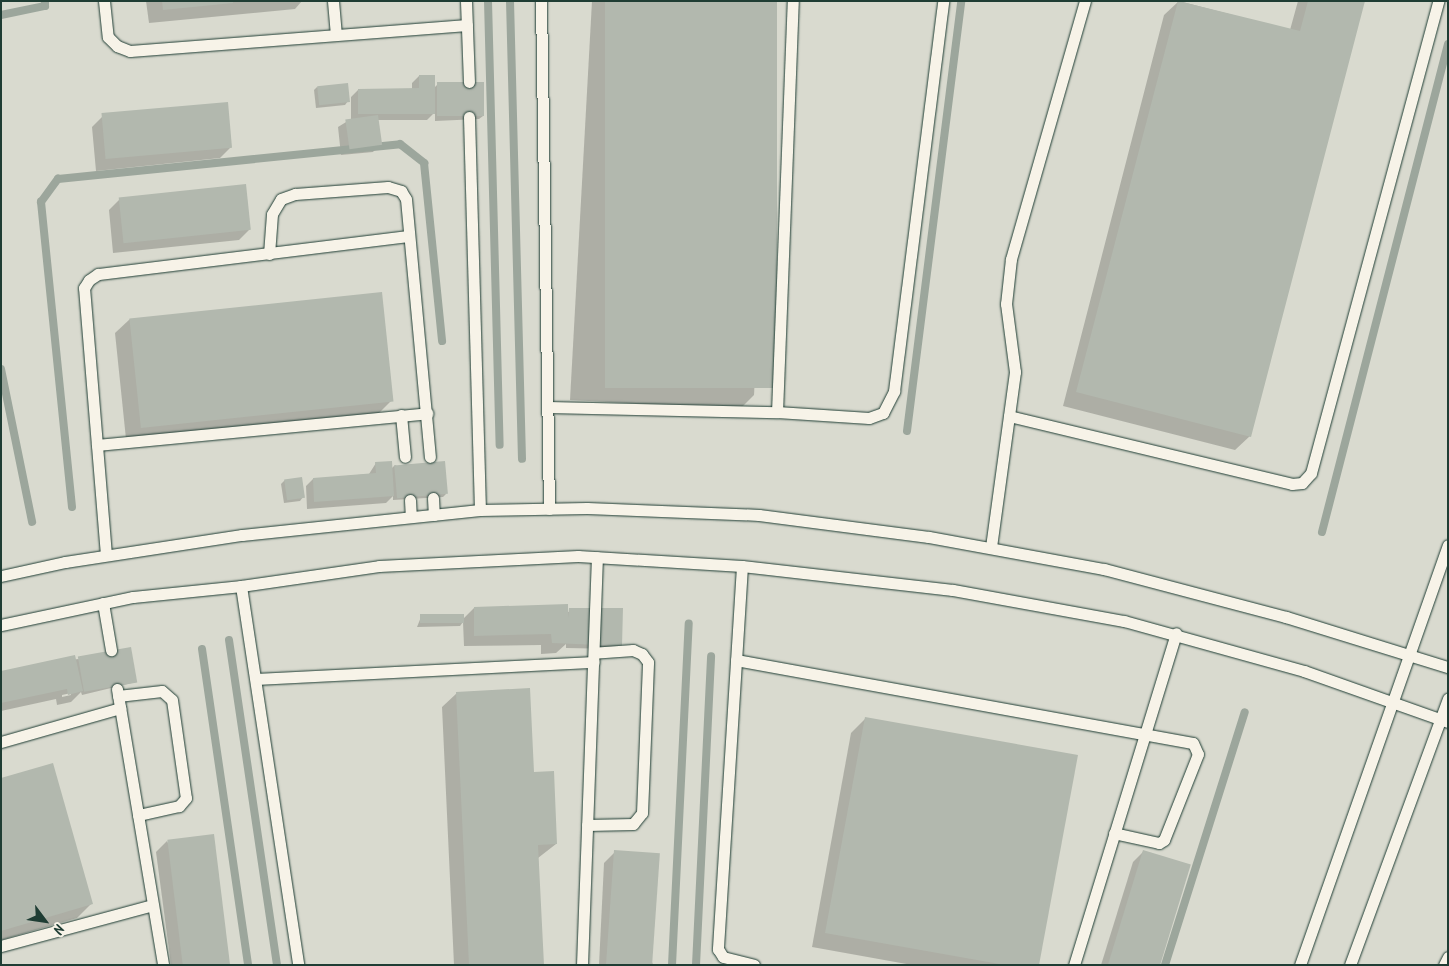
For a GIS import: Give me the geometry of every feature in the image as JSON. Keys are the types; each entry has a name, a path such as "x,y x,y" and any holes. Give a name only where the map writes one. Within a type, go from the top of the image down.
{"lane":[{"path":"104,1 108,37 117,46 130,51 467,25"},
{"path":"333,1 336,35"},
{"path":"466,1 469,82"},
{"path":"541,1 549,509"},
{"path":"778,412 793,1"},
{"path":"548,407 778,412 869,418 883,413 890,404 943,1"},
{"path":"991,547 1015,372 1006,304 1011,258 1085,1"},
{"path":"1010,416 1292,484 1302,483 1311,473 1438,1"},
{"path":"469,117 480,510"},
{"path":"269,254 272,214 281,199 295,194 388,187 401,191 406,199 430,457"},
{"path":"106,555 84,288 88,280 98,274 409,236"},
{"path":"97,445 427,413"},
{"path":"401,415 405,458"},
{"path":"433,498 434,515"},
{"path":"410,500 412,517"},
{"path":"1,576 106,555 242,535 480,510 549,509 759,515 991,547 1104,570 1409,653 1448,667"},
{"path":"1300,965 1391,702 1448,546"},
{"path":"582,965 597,557"},
{"path":"1,625 134,597 241,586 379,566 597,557 742,566 953,590 1176,633 1304,670 1444,721"},
{"path":"742,566 718,949 723,957 754,965"},
{"path":"241,586 298,965"},
{"path":"103,603 111,650"},
{"path":"1074,965 1176,633"},
{"path":"256,679 594,657 633,650 642,654 648,662 639,820 633,824 587,825"},
{"path":"736,660 1146,732 1193,743 1198,754 1164,840 1159,843 1114,833"},
{"path":"138,815 180,806 186,798 172,700 162,690 118,692 120,708 163,965"},
{"path":"1350,965 1444,721 1448,698"},
{"path":"1,742 120,708"},
{"path":"1,946 153,905"},
{"path":"1444,965 1448,957"}],"shaded area":[{"path":"1,1 1448,1 1448,965 1,965"}],"building":[{"path":"162,1 233,1 233,3 163,10"},
{"path":"605,1 777,1 777,388 605,388"},
{"path":"1178,1 1300,31 1308,1 1365,1 1251,437 1076,392"},
{"path":"419,75 435,75 435,114 358,114 358,89 419,88"},
{"path":"437,82 484,82 484,116 437,116"},
{"path":"348,83 350,102 319,105 317,86"},
{"path":"228,102 232,148 105,159 101,113"},
{"path":"378,115 382,145 349,149 345,120"},
{"path":"246,184 251,230 124,243 119,197"},
{"path":"382,292 393,401 141,428 129,319"},
{"path":"392,461 394,496 314,502 313,478 376,473 375,462"},
{"path":"445,461 448,494 397,498 394,465"},
{"path":"302,477 305,498 287,500 284,480"},
{"path":"568,604 568,618 569,608 623,608 622,646 552,643 551,634 474,636 474,607"},
{"path":"420,614 464,614 464,623 420,623"},
{"path":"131,647 137,682 84,692 78,656"},
{"path":"75,655 83,691 68,695 67,689 1,703 1,671"},
{"path":"530,688 534,772 554,771 557,844 538,845 544,965 469,965 456,692"},
{"path":"865,717 1078,755 1039,965 1005,965 825,933"},
{"path":"53,763 93,904 1,931 1,778"},
{"path":"214,834 230,965 183,965 167,840"},
{"path":"614,850 660,853 652,965 606,965"},
{"path":"1143,850 1191,865 1160,965 1108,965"}],"waterway":[{"path":"1,15 45,6 45,1"},
{"path":"488,1 500,445"},
{"path":"510,1 522,459"},
{"path":"907,431 961,1"},
{"path":"1322,532 1448,44"},
{"path":"72,507 41,202 58,179 400,144 424,163 442,341"},
{"path":"1,369 32,522"},
{"path":"672,965 689,623"},
{"path":"229,640 277,965"},
{"path":"202,649 248,965"},
{"path":"696,965 711,656"},
{"path":"1165,965 1245,712"}]}
